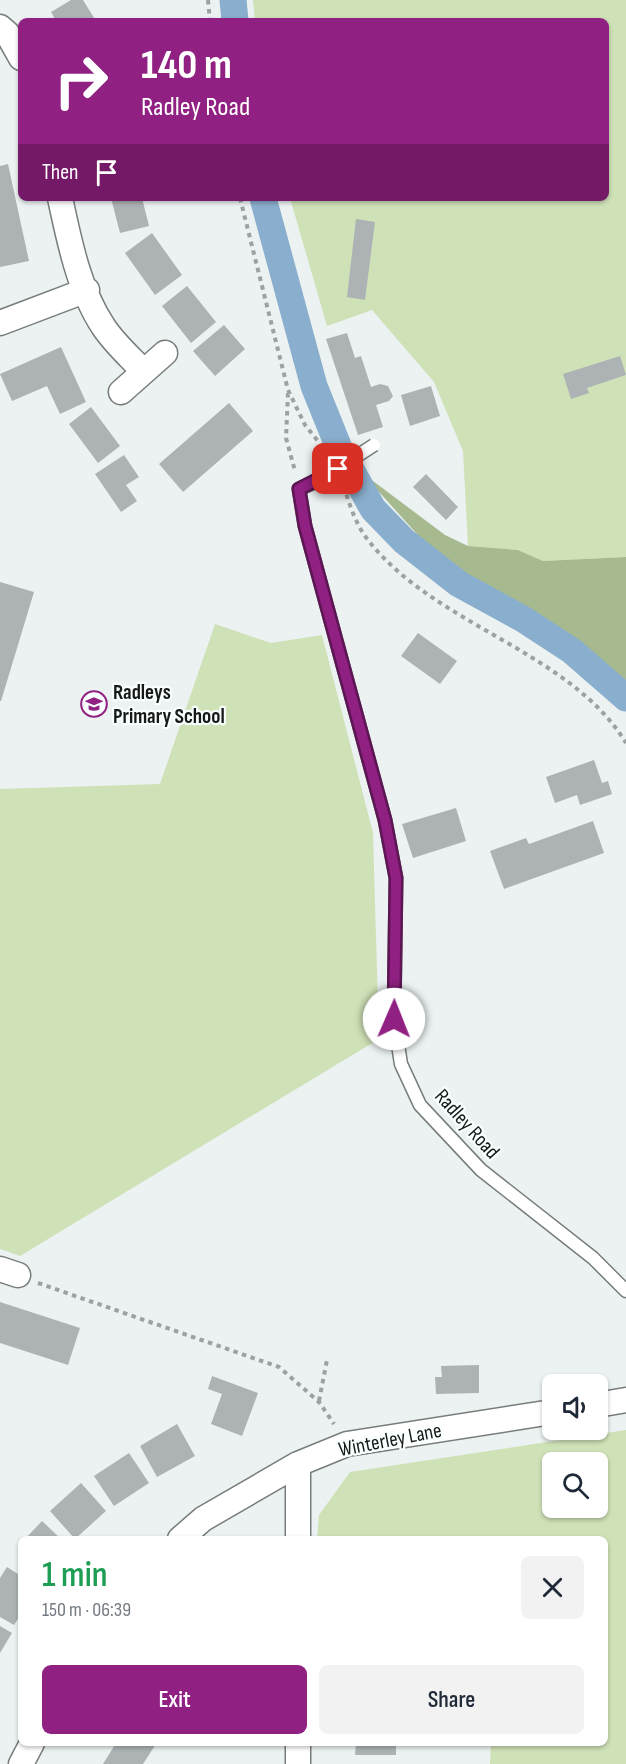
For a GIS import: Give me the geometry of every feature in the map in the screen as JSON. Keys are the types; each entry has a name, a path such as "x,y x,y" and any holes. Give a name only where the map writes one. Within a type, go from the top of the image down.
{"street":[{"path":"0,27 7,33 18,53"},
{"path":"61,201 72,253 104,327 143,371"},
{"path":"0,323 87,290"},
{"path":"122,392 165,353"},
{"path":"608,1403 626,1400"},
{"name":"Winterley Lane","path":"183,1536 203,1519 298,1464 347,1444 542,1414"},
{"path":"298,1464 298,1536"},
{"path":"21,1764 30,1746"},
{"path":"298,1746 298,1764"}],"lane":[{"path":"299,489 320,480 374,445"},
{"name":"Radley Road","path":"299,489 305,526 385,820 396,878 394,1019 401,1064 420,1105 481,1170 593,1257 626,1291"}],"path":[{"path":"208,0 210,18"},
{"path":"241,201 288,390 305,425 334,463"},
{"path":"288,390 286,438 299,489"},
{"path":"342,479 350,507 366,539 392,566 448,610 510,644 578,690 626,743"},
{"path":"9,1272 279,1367 319,1402 347,1444"},
{"path":"319,1402 327,1360"}],"green space":[{"path":"253,0 626,0 626,557 543,561 518,550 468,546 463,451 434,382 372,310 327,326 291,201 609,201 609,18 255,18"},
{"path":"361,472 445,535 468,546 518,550 543,561 626,557 626,686 583,646 453,574"},
{"path":"215,624 271,643 322,635 373,833 379,1039 20,1256 0,1249 0,789 160,784"},
{"path":"626,1430 626,1764 490,1764 491,1746 608,1746 608,1536 317,1536 319,1515 350,1472 560,1440 608,1440 608,1433"}],"building":[{"path":"71,0 83,0 94,18 54,18 51,12"},
{"path":"8,164 29,261 0,267 0,166"},
{"path":"112,201 143,201 149,226 120,233"},
{"path":"356,219 375,222 365,300 347,297"},
{"path":"152,233 182,275 155,295 125,253"},
{"path":"187,286 216,322 191,343 162,306"},
{"path":"224,325 245,349 215,376 193,351"},
{"path":"347,333 355,358 361,356 371,387 380,384 388,386 393,396 389,401 376,405 383,427 358,435 326,339"},
{"path":"61,347 86,402 60,414 47,386 12,401 0,374"},
{"path":"620,356 626,375 587,388 589,393 571,399 563,374"},
{"path":"431,386 440,416 410,426 401,395"},
{"path":"229,403 253,431 183,492 159,464"},
{"path":"91,407 120,446 98,463 69,424"},
{"path":"124,455 139,477 126,485 137,501 121,512 95,474"},
{"path":"426,474 458,507 446,520 413,487"},
{"path":"0,582 34,592 1,701 0,701"},
{"path":"418,633 457,661 440,684 401,656"},
{"path":"594,760 602,783 608,781 612,794 580,805 577,795 555,803 546,777"},
{"path":"456,808 466,841 413,858 402,824"},
{"path":"593,821 604,853 504,889 490,851 526,838 529,844"},
{"path":"0,1302 80,1328 68,1365 0,1343"},
{"path":"479,1365 479,1393 436,1394 435,1377 442,1377 441,1366"},
{"path":"212,1376 258,1393 242,1436 211,1424 222,1394 208,1389"},
{"path":"177,1424 195,1456 157,1477 140,1446"},
{"path":"129,1453 149,1483 114,1506 94,1476"},
{"path":"81,1483 106,1511 78,1536 72,1536 50,1511"},
{"path":"42,1521 58,1536 28,1536"},
{"path":"7,1567 18,1574 18,1619 14,1625 0,1617 0,1578"},
{"path":"0,1626 12,1633 0,1653"},
{"path":"114,1746 155,1746 143,1764 103,1764"},
{"path":"356,1746 396,1746 396,1755 355,1755"}],"waterway":[{"path":"233,0 235,18"},
{"path":"264,201 314,386 339,448 373,509 404,541 459,584 523,619 572,651 626,698"}],"place":[{"name":"Radleys Primary School","path":"94,704"}],"route":[{"path":"338,469 299,489 305,526 385,820 396,878 394,1019"}]}
